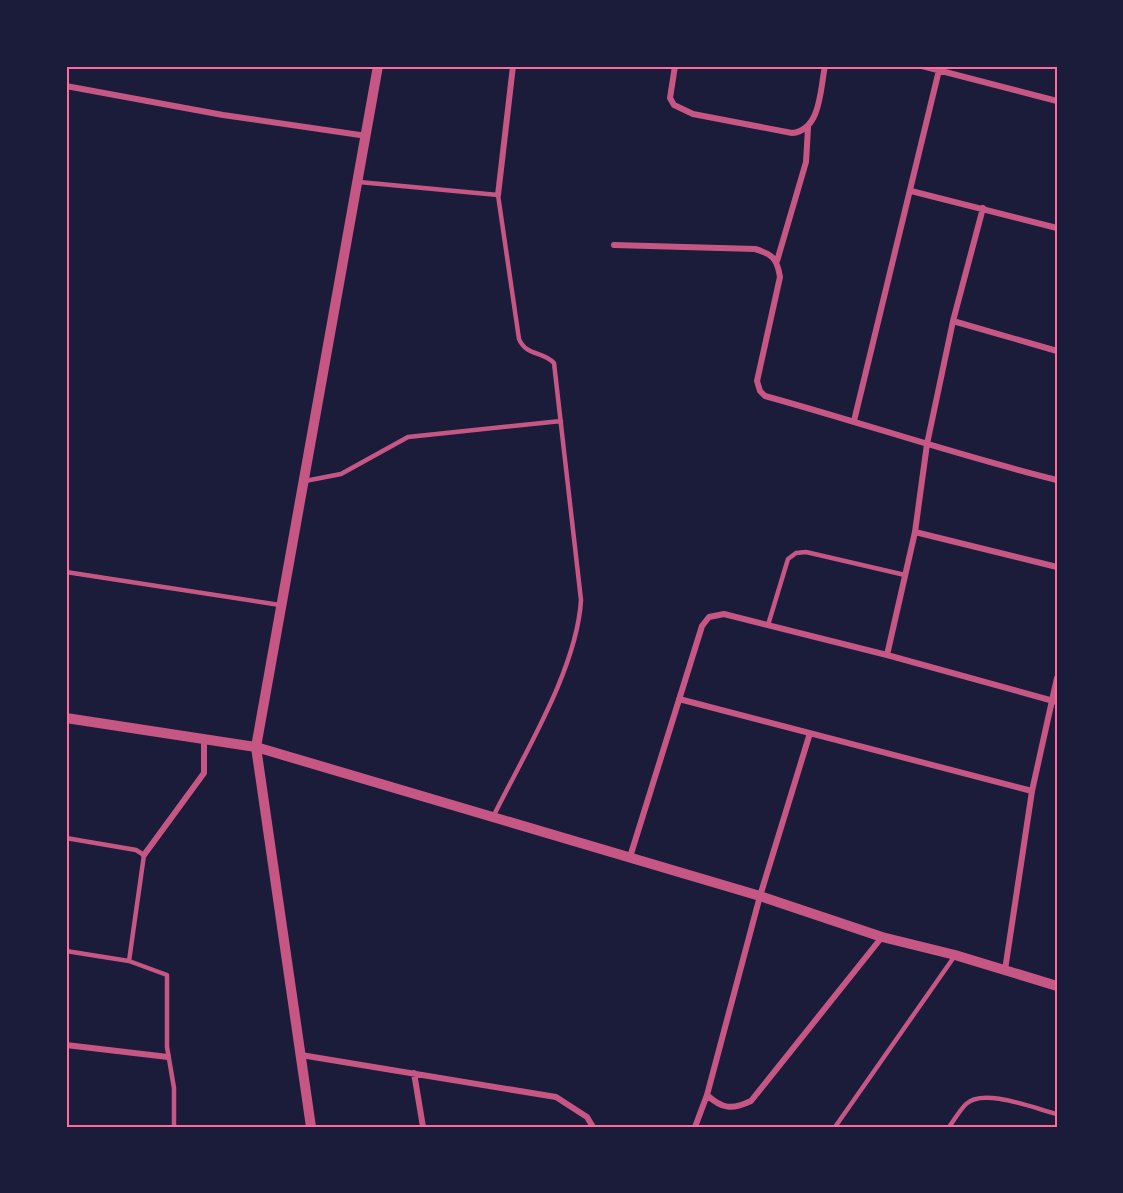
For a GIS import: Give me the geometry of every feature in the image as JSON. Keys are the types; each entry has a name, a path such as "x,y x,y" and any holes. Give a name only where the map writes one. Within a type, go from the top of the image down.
{"street":[{"path":"311,1127 256,747 378,66"},
{"path":"498,195 513,66"},
{"path":"675,66 670,98 680,109 693,114 792,133 808,128"},
{"path":"825,66 815,113 808,128 806,162 777,261 780,277 757,381 760,391 765,396 854,421 961,456 1057,480"},
{"path":"922,66 940,68 1057,101"},
{"path":"854,421 940,68"},
{"path":"66,86 223,115 367,136"},
{"path":"911,191 1057,228"},
{"path":"888,655 915,532 927,444 953,321 983,208"},
{"path":"614,245 754,249 770,253 777,261"},
{"path":"953,321 1057,351"},
{"path":"915,532 1057,567"},
{"path":"630,857 702,626 709,617 724,614 888,655 1055,701"},
{"path":"1005,970 1032,791 1055,701 1057,678"},
{"path":"679,699 1032,791"},
{"path":"66,718 256,747 760,896 882,937 955,954 1057,986"},
{"path":"695,1127 707,1095 760,896 810,733"},
{"path":"144,855 204,773 204,739"},
{"path":"707,1095 718,1106 735,1108 751,1101 882,937"},
{"path":"66,1045 168,1057"},
{"path":"301,1055 556,1097 587,1117 592,1127"},
{"path":"414,1073 423,1127"}],"lane":[{"path":"359,182 498,195 519,339 527,350 550,359 554,363 581,600 580,621 551,699 493,817"},
{"path":"305,481 341,474 408,437 561,421"},
{"path":"768,625 788,559 796,553 806,552 905,575"},
{"path":"66,572 282,606"},
{"path":"66,838 136,850 144,855 129,961"},
{"path":"66,951 129,961 167,975 168,1057 174,1088 174,1127"},
{"path":"836,1127 955,954"},
{"path":"949,1127 967,1103 979,1096 1057,1114"}]}
